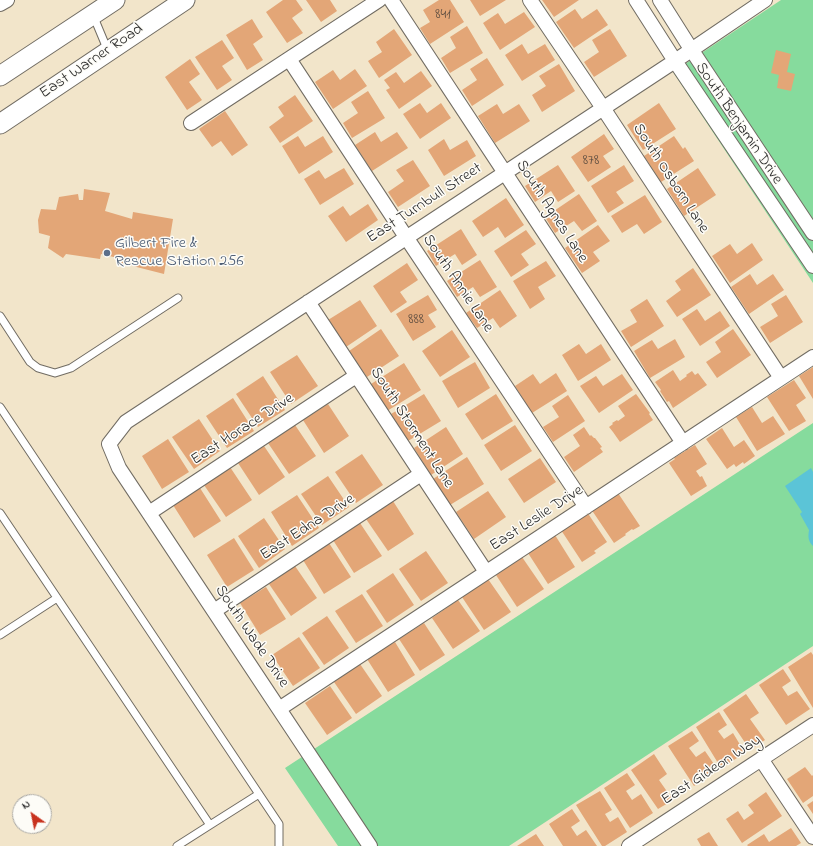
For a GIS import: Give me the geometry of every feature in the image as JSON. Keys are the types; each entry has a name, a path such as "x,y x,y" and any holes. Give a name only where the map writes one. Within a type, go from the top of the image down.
{"main road":[{"path":"0,76 115,0"},
{"name":"East Warner Road","path":"0,124 185,0"}],"street":[{"path":"0,4 7,0"},
{"path":"191,123 379,0"},
{"name":"South Agnes Lane","path":"391,0 683,443"},
{"name":"South Osborn Lane","path":"530,0 781,378"},
{"name":"South Benjamin Drive","path":"636,0 675,61 813,266"},
{"name":"South Benjamin Drive","path":"660,0 813,233"},
{"name":"East Turnbull Street","path":"109,444 126,422 504,172 675,61 765,0"},
{"name":"South Annie Lane","path":"289,59 586,507"},
{"name":"South Storment Lane","path":"308,302 486,572"},
{"name":"East Leslie Drive","path":"279,709 813,357"},
{"name":"East Horace Drive","path":"149,513 356,376"},
{"name":"South Wade Drive","path":"109,444 119,468 370,846"},
{"name":"East Edna Drive","path":"214,611 421,474"},
{"name":"East Gideon Way","path":"629,846 645,842 761,759 813,725"},
{"path":"761,759 813,837"}],"lane":[{"path":"93,15 108,52"},
{"path":"0,316 30,362 38,368 55,373 71,368 178,298"},
{"path":"0,407 279,824 279,846"},
{"path":"0,513 210,825"},
{"path":"0,635 57,598"},
{"path":"176,846 259,794"}],"green space":[{"path":"781,0 813,0 813,283 673,72"},
{"path":"813,423 813,646 509,846 338,846 285,768"}],"water":[{"path":"811,468 813,472 813,546 808,535 809,530 800,514 802,512 785,486"}],"building":[{"path":"283,0 296,0 303,10 292,18 303,33 287,43 266,12"},
{"path":"306,0 330,0 337,11 321,22"},
{"path":"439,0 450,0 464,22 430,44 420,28 430,22 423,10"},
{"path":"470,0 506,0 480,16"},
{"path":"542,0 579,0 554,17"},
{"path":"575,9 582,19 597,9 608,25 574,48 556,22"},
{"path":"524,12 535,27 500,50 483,23 498,13 505,24"},
{"path":"252,19 263,37 253,44 263,60 247,70 226,35"},
{"path":"467,26 483,53 450,73 441,58 456,48 450,37"},
{"path":"394,29 412,55 379,78 368,61 382,52 376,42"},
{"path":"610,29 627,56 594,77 584,62 599,52 592,40"},
{"path":"222,40 234,58 222,66 232,80 217,90 195,57"},
{"path":"522,44 528,54 545,44 555,60 522,81 505,55"},
{"path":"776,50 791,54 787,72 795,74 791,91 777,88 779,75 771,73"},
{"path":"487,58 504,85 472,106 462,90 477,80 470,69"},
{"path":"190,59 200,74 189,82 202,100 187,110 165,77"},
{"path":"559,64 575,91 542,112 532,95 546,86 539,76"},
{"path":"355,69 367,86 333,109 315,82 333,70 340,80"},
{"path":"421,71 432,86 399,109 386,90 390,88 384,80 396,72 404,83"},
{"path":"368,91 385,118 352,138 343,123 358,113 351,102"},
{"path":"295,95 313,121 280,143 269,127 284,116 278,107"},
{"path":"420,103 427,113 441,103 451,118 420,139 403,114"},
{"path":"659,103 676,129 643,150 627,125"},
{"path":"497,104 503,114 519,104 530,121 495,143 478,116"},
{"path":"225,111 248,145 232,156 221,141 212,147 199,129"},
{"path":"375,132 381,142 397,132 408,148 372,171 355,145"},
{"path":"604,134 614,149 603,156 611,167 588,182 571,157"},
{"path":"298,136 305,147 323,136 333,152 299,174 282,146"},
{"path":"674,136 683,149 685,147 694,161 661,182 644,156"},
{"path":"444,139 450,150 467,140 476,156 444,176 428,150"},
{"path":"413,160 430,186 398,207 388,192 404,181 396,170"},
{"path":"558,165 575,191 558,202 551,191 535,202 525,186"},
{"path":"624,165 634,181 616,192 624,203 608,213 591,186"},
{"path":"344,168 354,184 320,205 304,179 319,170 325,179"},
{"path":"698,168 716,195 684,216 667,189"},
{"path":"84,189 110,193 105,211 132,219 133,212 173,219 164,274 121,263 122,259 101,254 100,259 66,254 63,258 48,248 50,236 39,233 38,220 41,209 56,210 59,197 78,194 79,200 83,200"},
{"path":"579,194 597,221 582,231 574,221 555,233 545,217"},
{"path":"645,195 662,222 644,234 637,224 622,233 611,216"},
{"path":"506,198 524,225 505,238 498,227 483,237 472,221"},
{"path":"368,204 378,220 346,242 328,216 343,206 350,216"},
{"path":"598,225 610,241 593,252 600,261 582,273 565,248"},
{"path":"461,229 477,255 462,265 455,254 436,266 427,251"},
{"path":"526,230 536,244 521,254 529,265 511,277 494,251"},
{"path":"752,243 763,260 730,283 712,256 730,244 737,254"},
{"path":"480,260 497,287 480,297 473,287 457,297 447,281"},
{"path":"546,261 556,276 538,287 545,299 530,309 513,281"},
{"path":"407,263 418,280 400,292 407,302 391,313 373,286"},
{"path":"693,268 711,295 677,317 666,301 681,290 675,281"},
{"path":"750,274 757,285 773,274 784,290 749,314 731,287"},
{"path":"500,290 517,316 500,328 493,318 477,328 466,313"},
{"path":"428,295 437,310 428,315 436,327 413,341 396,314"},
{"path":"786,295 803,322 770,343 760,327 778,316 771,304"},
{"path":"647,299 664,326 631,347 621,331 637,322 630,310"},
{"path":"360,300 377,326 346,347 328,320"},
{"path":"697,309 705,321 720,311 730,326 700,346 682,319"},
{"path":"381,329 399,356 367,377 349,351"},
{"path":"733,329 751,355 717,378 706,362 721,352 715,342"},
{"path":"452,330 470,357 440,377 422,351"},
{"path":"675,339 685,357 650,378 634,351 652,340 658,349"},
{"path":"579,344 586,354 601,344 611,360 578,381 562,355"},
{"path":"297,355 318,386 291,404 270,372"},
{"path":"475,362 490,388 458,408 442,381"},
{"path":"404,363 421,390 387,411 371,384"},
{"path":"813,367 813,399 799,376"},
{"path":"673,370 680,381 692,371 695,375 698,373 707,385 673,408 669,401 667,402 655,382"},
{"path":"556,373 567,391 532,413 515,386 533,374 540,384"},
{"path":"622,374 633,390 599,413 580,386 596,376 603,386"},
{"path":"263,376 285,410 258,427 236,394"},
{"path":"794,380 806,398 796,405 806,421 789,431 767,397"},
{"path":"424,394 441,421 408,441 391,414"},
{"path":"496,394 513,421 482,440 465,414"},
{"path":"636,394 650,413 649,414 653,420 620,442 609,427 613,424 612,423 625,416 618,406"},
{"path":"568,395 585,421 553,442 543,427 559,417 552,406"},
{"path":"233,398 254,431 227,448 206,416"},
{"path":"328,404 349,436 324,453 303,420"},
{"path":"752,407 762,423 773,416 785,434 757,451 736,417"},
{"path":"199,419 220,451 194,469 172,437"},
{"path":"295,425 316,456 289,474 268,443"},
{"path":"515,425 532,451 501,471 484,445"},
{"path":"446,427 463,454 431,475 414,448"},
{"path":"584,427 590,436 591,435 595,438 602,447 600,448 603,452 574,472 564,457 580,446 573,435"},
{"path":"722,428 734,447 744,440 755,456 744,464 743,462 736,467 734,464 727,469 706,439"},
{"path":"168,439 189,472 162,489 142,456"},
{"path":"695,445 707,464 696,471 700,477 702,476 707,486 691,496 669,463 675,459 674,458"},
{"path":"264,446 285,477 259,495 238,463"},
{"path":"362,454 383,485 356,503 335,472"},
{"path":"467,457 484,484 450,505 433,479"},
{"path":"540,458 556,482 524,503 508,479"},
{"path":"230,467 252,500 226,517 204,485"},
{"path":"328,476 349,507 322,525 301,494"},
{"path":"200,488 221,521 194,538 173,505"},
{"path":"488,491 506,517 474,539 456,512"},
{"path":"618,493 640,526 633,530 632,529 614,543 591,509"},
{"path":"297,495 319,528 292,546 271,512"},
{"path":"393,501 414,534 388,551 366,519"},
{"path":"587,512 607,542 594,551 596,553 582,562 561,530"},
{"path":"264,518 285,549 259,568 238,536"},
{"path":"360,523 382,556 354,573 333,540"},
{"path":"555,535 575,567 548,584 528,553"},
{"path":"234,538 254,570 227,587 207,555"},
{"path":"329,543 351,577 324,594 303,560"},
{"path":"426,551 448,583 421,601 399,569"},
{"path":"522,557 544,589 517,607 496,575"},
{"path":"295,566 317,598 291,616 269,584"},
{"path":"393,573 414,605 387,623 366,591"},
{"path":"488,579 511,612 484,630 462,597"},
{"path":"266,587 286,619 260,635 240,603"},
{"path":"362,594 383,626 356,643 335,611"},
{"path":"458,600 480,631 453,649 432,618"},
{"path":"327,616 349,648 324,665 302,633"},
{"path":"424,623 445,655 420,671 399,639"},
{"path":"299,637 320,668 293,686 272,655"},
{"path":"395,642 415,675 388,692 367,659"},
{"path":"811,652 813,655 813,708 788,667"},
{"path":"360,664 382,696 356,714 334,682"},
{"path":"783,669 791,681 782,687 788,696 797,691 810,709 786,725 759,685"},
{"path":"330,686 352,718 327,735 305,703"},
{"path":"746,694 759,713 750,719 765,740 750,750 723,710"},
{"path":"719,712 727,725 718,731 724,739 733,733 745,753 721,768 696,727"},
{"path":"692,731 699,741 689,748 696,757 705,751 718,770 694,786 668,746"},
{"path":"654,754 667,774 659,780 673,800 658,809 631,770"},
{"path":"805,767 812,776 813,775 813,796 803,803 787,779"},
{"path":"627,773 635,785 626,791 632,800 641,794 653,813 630,828 604,788"},
{"path":"600,791 612,810 605,814 610,822 618,817 627,832 605,846 602,846 576,805"},
{"path":"766,792 782,816 742,843 726,819 738,811 744,820 754,813 748,805"},
{"path":"813,801 813,814 807,805"},
{"path":"572,809 580,821 571,827 577,836 586,830 597,846 563,846 549,824"},
{"path":"791,828 801,843 796,846 747,845 764,834 769,842"},
{"path":"709,832 718,846 701,846 697,839"},
{"path":"536,834 544,846 517,846"}],"place":[{"name":"Gilbert Fire & Rescue Station 256","path":"107,253"}]}
